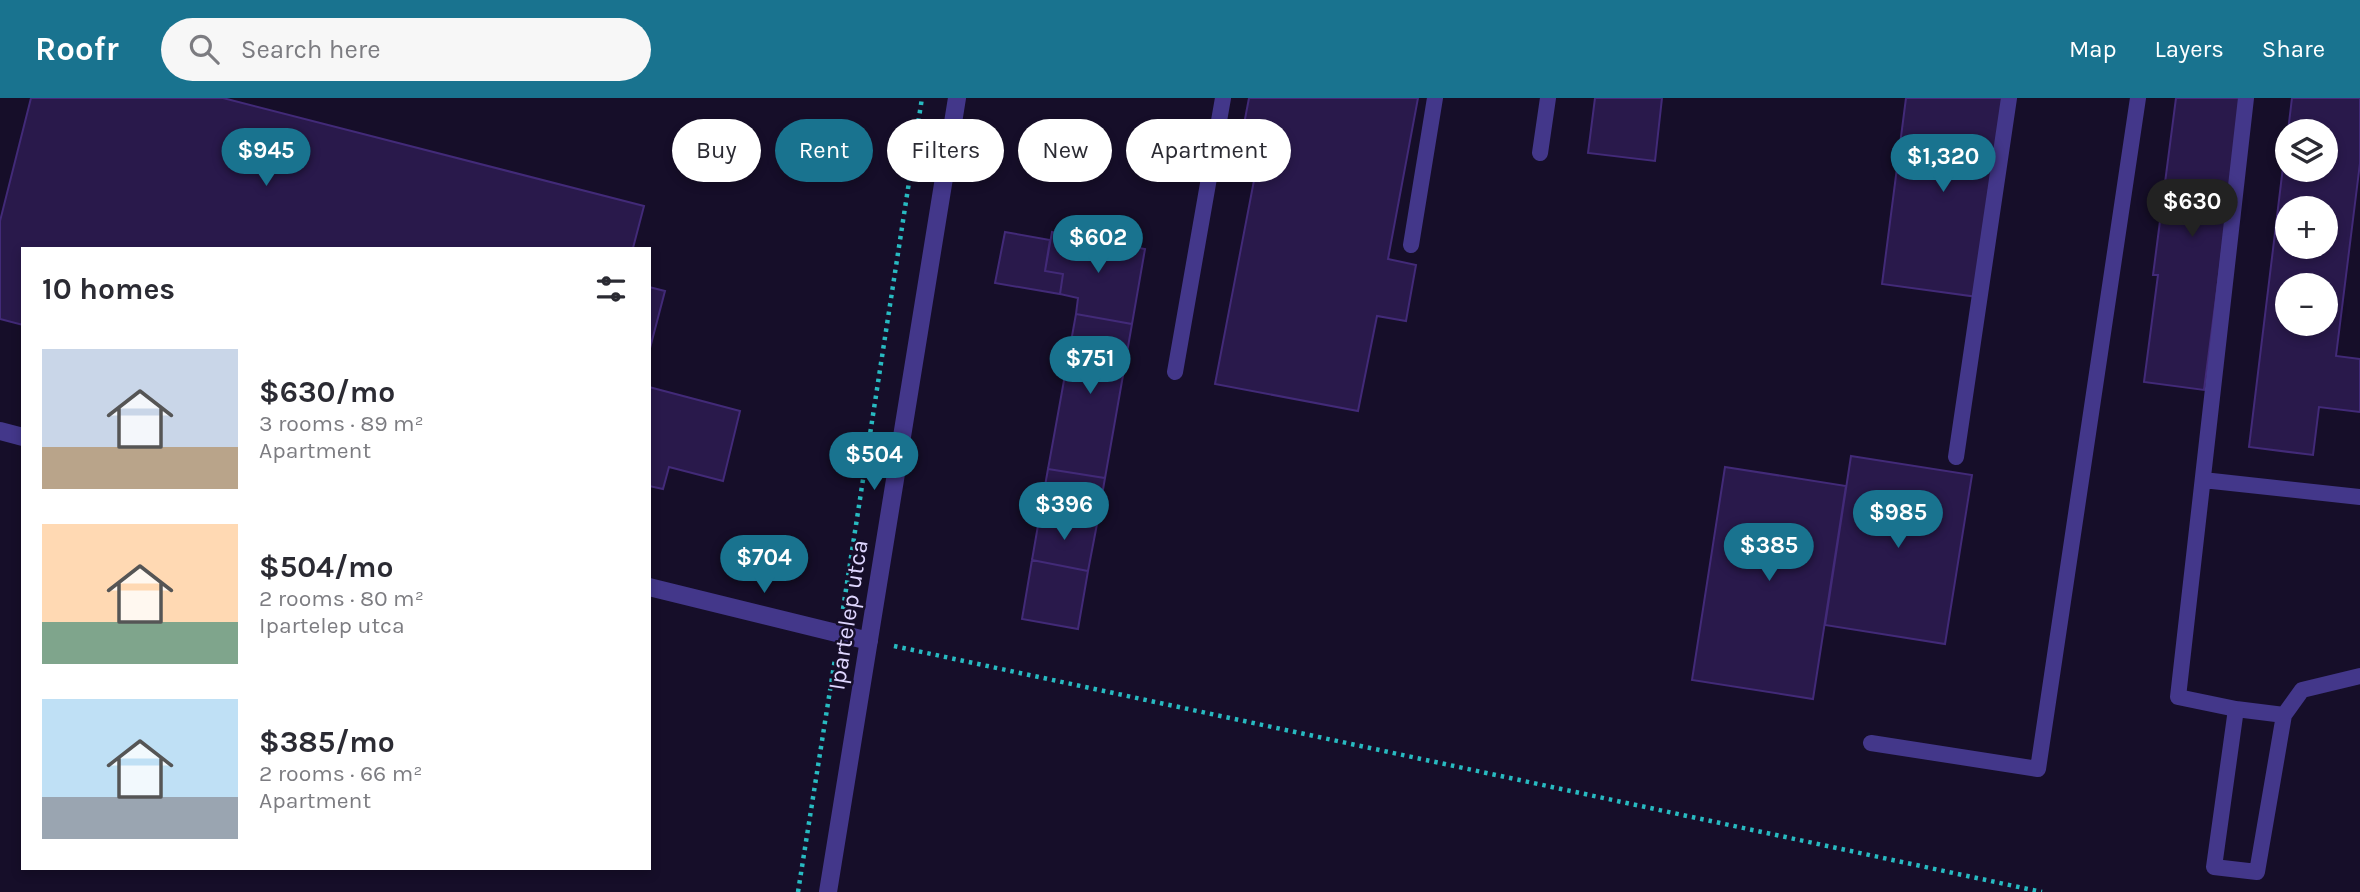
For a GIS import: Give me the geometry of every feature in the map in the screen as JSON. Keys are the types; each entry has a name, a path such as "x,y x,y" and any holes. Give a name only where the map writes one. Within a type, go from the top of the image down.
{"street":[{"name":"Ipartelep utca","path":"828,892 957,98"},
{"path":"0,431 21,436"},
{"path":"651,587 869,641"}],"lane":[{"path":"1175,372 1223,98"},
{"path":"1411,245 1435,98"},
{"path":"1540,153 1548,98"},
{"path":"1956,457 2009,98"},
{"path":"1871,743 2039,769 2138,98"},
{"path":"2246,98 2179,697 2236,709 2284,715"},
{"path":"2203,480 2360,497"},
{"path":"2236,709 2214,867 2257,872 2284,715 2302,690 2360,676"}],"path":[{"path":"798,892 922,98"},
{"path":"869,641 2042,892"}],"building":[{"path":"31,98 223,98 644,206 633,247 21,247 21,324 0,319 0,221"},
{"path":"1249,98 1418,98 1388,259 1416,265 1406,321 1377,316 1358,411 1215,384 1254,182 1291,182 1291,119 1245,119"},
{"path":"1595,98 1662,98 1655,161 1588,153"},
{"path":"1906,98 2005,98 1978,297 1882,284"},
{"path":"2176,98 2242,98 2204,390 2144,382 2158,275 2153,275"},
{"path":"2292,98 2360,98 2360,163 2336,356 2360,359 2360,412 2319,407 2313,455 2249,447 2275,233 2275,259 2338,259 2338,196 2279,196 2281,182 2338,182 2338,119 2289,119"},
{"path":"1005,232 1050,240 1045,271 1063,274 1060,294 995,283"},
{"path":"1052,232 1145,249 1132,324 1076,314 1078,298 1060,294 1063,274 1045,271"},
{"path":"651,288 665,291 651,344"},
{"path":"1076,314 1132,324 1105,478 1048,469"},
{"path":"651,388 740,411 723,481 669,467 663,489 651,486"},
{"path":"1851,456 1972,475 1945,644 1825,625"},
{"path":"1725,467 1846,486 1813,699 1692,680"},
{"path":"1048,469 1105,478 1097,524 1040,514"},
{"path":"1040,514 1097,524 1088,571 1032,560"},
{"path":"1032,560 1088,571 1078,629 1022,619"}]}
